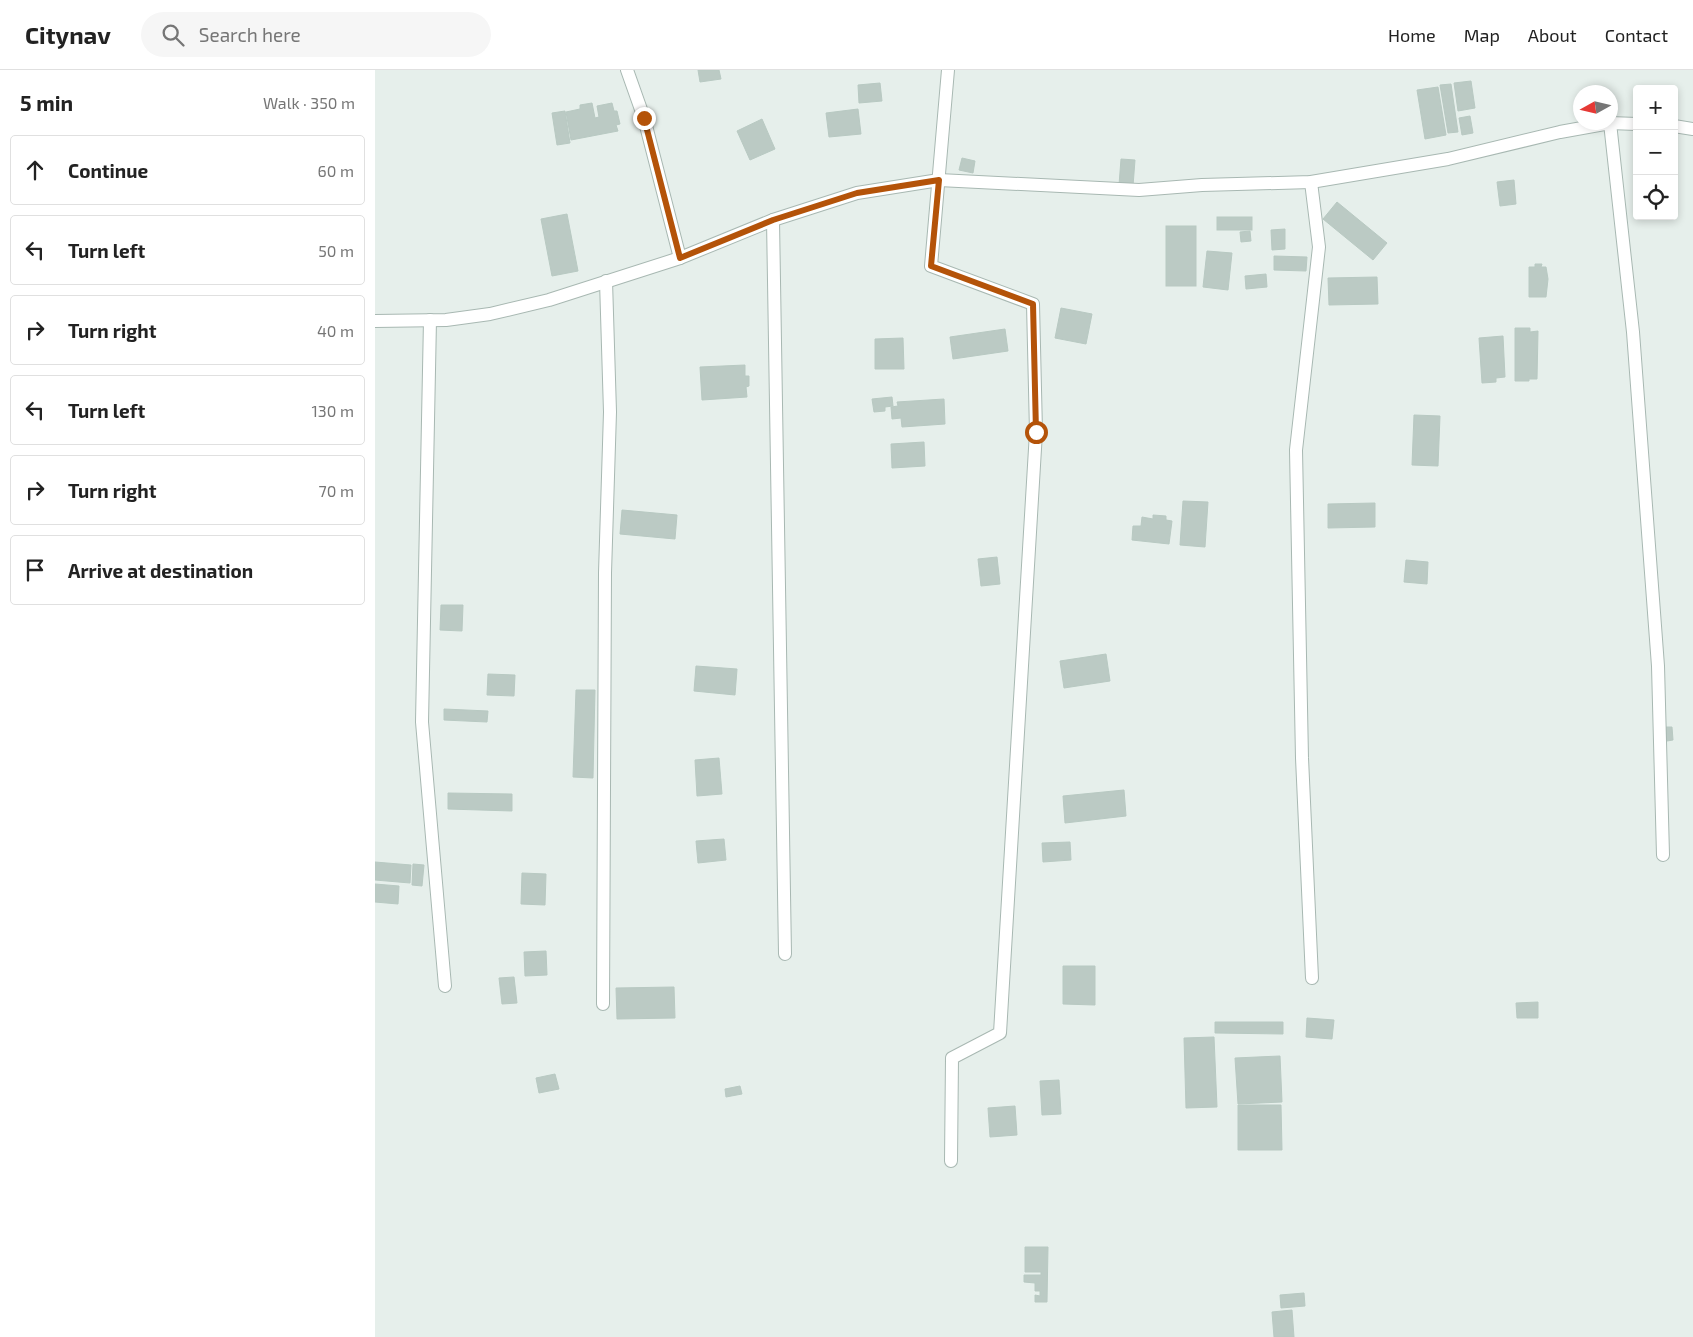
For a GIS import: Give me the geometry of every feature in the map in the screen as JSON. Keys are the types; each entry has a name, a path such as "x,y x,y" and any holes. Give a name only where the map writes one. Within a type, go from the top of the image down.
{"street":[{"path":"627,70 644,118 680,258"},
{"path":"948,70 931,266 1033,304 1036,432 1000,1033 952,1058 951,1161"},
{"path":"1618,123 1633,124"},
{"path":"1678,127 1693,129"},
{"path":"375,321 446,320 490,314 549,300 680,258 773,220 857,193 939,180 1139,190 1203,185 1311,182 1448,159 1573,130"},
{"path":"1611,130 1633,332 1658,666 1663,855"},
{"path":"1311,182 1319,247 1296,450 1302,758 1312,978"},
{"path":"773,220 785,954"},
{"path":"603,1004 605,573 610,412 606,282"},
{"path":"430,320 422,722 445,986"}],"building":[{"path":"698,70 719,70 721,79 700,82"},
{"path":"1471,81 1475,108 1458,111 1454,83"},
{"path":"880,83 882,101 859,103 858,85"},
{"path":"1451,84 1458,132 1448,133 1440,85"},
{"path":"1438,87 1446,135 1425,139 1417,90"},
{"path":"592,103 595,118 599,117 597,106 612,103 614,111 617,111 620,124 616,125 618,131 571,140 566,112 580,109 580,105"},
{"path":"858,109 861,134 829,137 826,113"},
{"path":"565,111 570,143 557,145 552,113"},
{"path":"1470,116 1473,133 1462,135 1459,118"},
{"path":"762,119 775,149 750,160 737,131"},
{"path":"962,158 975,161 973,173 959,170"},
{"path":"1121,159 1135,160 1133,186 1119,185"},
{"path":"1514,180 1516,204 1500,206 1497,182"},
{"path":"1337,202 1387,243 1373,260 1323,219"},
{"path":"567,214 578,271 552,276 541,219"},
{"path":"1217,217 1252,217 1252,230 1217,230"},
{"path":"1166,226 1196,226 1196,286 1166,286"},
{"path":"1285,229 1285,249 1272,250 1271,230"},
{"path":"1250,231 1251,241 1241,242 1240,232"},
{"path":"1207,251 1232,253 1228,290 1203,287"},
{"path":"1274,256 1307,257 1306,271 1274,270"},
{"path":"1535,264 1542,264 1541,267 1546,267 1548,279 1546,297 1529,297 1529,267 1535,267"},
{"path":"1266,274 1267,287 1246,289 1245,276"},
{"path":"1377,277 1378,304 1329,305 1328,278"},
{"path":"1061,308 1092,314 1086,344 1055,338"},
{"path":"1515,328 1530,328 1530,332 1538,331 1537,379 1515,381"},
{"path":"1005,329 1008,351 953,359 950,337"},
{"path":"1503,336 1505,377 1496,378 1496,382 1482,383 1479,338"},
{"path":"903,338 904,369 875,369 875,339"},
{"path":"745,365 745,376 749,376 749,386 746,387 747,397 702,400 700,367"},
{"path":"892,397 893,406 885,407 885,411 874,412 872,399"},
{"path":"944,399 945,424 902,427 901,418 892,419 891,407 898,406 897,402"},
{"path":"1414,415 1440,416 1438,466 1412,465"},
{"path":"924,442 925,466 892,468 891,444"},
{"path":"1183,501 1208,502 1205,547 1180,545"},
{"path":"1375,503 1375,527 1328,528 1328,504"},
{"path":"622,510 677,515 675,539 620,534"},
{"path":"1153,515 1166,516 1166,520 1172,521 1169,544 1132,540 1133,526 1141,526 1142,517 1153,519"},
{"path":"997,557 1000,584 981,586 978,559"},
{"path":"1406,560 1428,562 1427,584 1404,582"},
{"path":"441,605 463,605 462,631 440,630"},
{"path":"1106,654 1110,681 1064,688 1060,661"},
{"path":"696,666 737,669 735,695 694,691"},
{"path":"488,674 515,675 514,696 487,695"},
{"path":"576,690 595,690 593,778 573,777"},
{"path":"444,709 488,711 487,722 444,720"},
{"path":"1665,727 1672,727 1673,740 1667,741"},
{"path":"719,758 722,794 697,796 695,760"},
{"path":"1124,790 1126,816 1065,823 1063,796"},
{"path":"448,793 512,794 512,811 448,809"},
{"path":"724,839 726,860 698,863 696,841"},
{"path":"1070,842 1071,860 1043,862 1042,843"},
{"path":"375,862 411,865 410,883 375,880"},
{"path":"413,864 424,865 422,886 412,885"},
{"path":"522,873 546,874 545,905 521,904"},
{"path":"375,884 399,886 398,904 375,902"},
{"path":"546,951 547,975 525,976 524,952"},
{"path":"1063,966 1095,966 1095,1005 1063,1004"},
{"path":"514,977 517,1003 502,1004 499,978"},
{"path":"674,987 675,1018 617,1019 616,988"},
{"path":"1538,1002 1538,1018 1517,1018 1516,1003"},
{"path":"1307,1018 1334,1020 1332,1039 1306,1037"},
{"path":"1215,1022 1283,1022 1283,1034 1215,1033"},
{"path":"1214,1037 1217,1107 1186,1108 1184,1038"},
{"path":"1280,1056 1282,1102 1238,1104 1235,1058"},
{"path":"555,1074 559,1089 539,1093 536,1078"},
{"path":"1059,1080 1061,1114 1042,1115 1040,1081"},
{"path":"740,1086 742,1094 726,1097 725,1089"},
{"path":"1238,1105 1281,1105 1282,1150 1238,1150"},
{"path":"1015,1106 1017,1135 990,1137 988,1108"},
{"path":"1025,1247 1048,1247 1047,1302 1035,1302 1035,1295 1040,1296 1040,1291 1035,1291 1035,1283 1024,1282 1024,1275 1041,1275 1041,1272 1025,1272"},
{"path":"1304,1293 1305,1306 1281,1308 1280,1295"},
{"path":"1292,1310 1294,1337 1274,1337 1272,1312"}],"route":[{"path":"644,118 680,258 773,220 857,193 939,180 931,266 1033,304 1036,432"}]}
